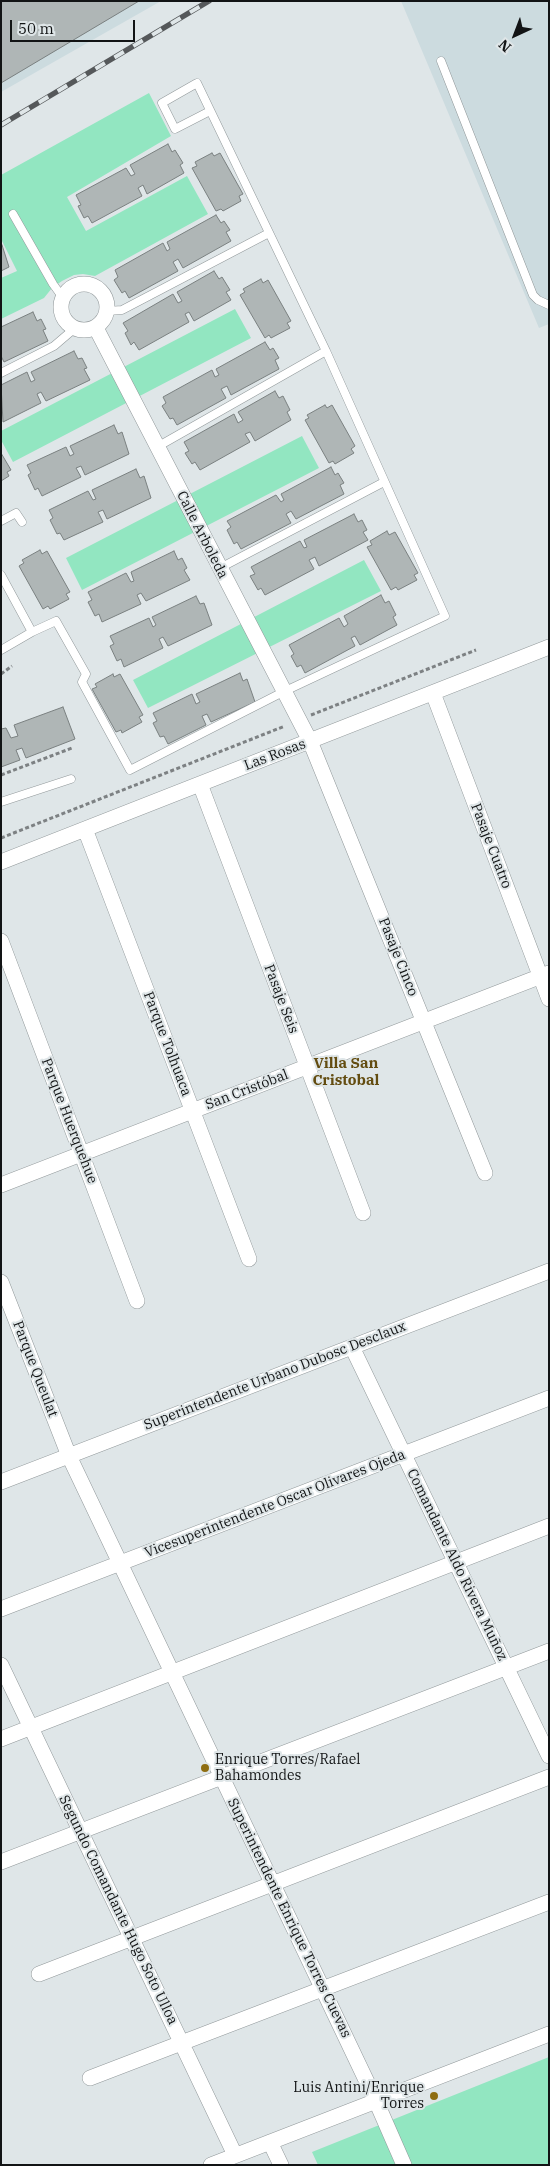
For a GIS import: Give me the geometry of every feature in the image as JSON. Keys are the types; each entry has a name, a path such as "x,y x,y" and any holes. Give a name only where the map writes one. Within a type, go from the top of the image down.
{"street":[{"path":"76,285 90,285 98,288 104,295 107,311 102,322 96,328 83,330 75,328 63,318 61,306 63,298 69,290 76,285"},
{"name":"Calle Arboleda","path":"96,328 310,741"},
{"name":"Las Rosas","path":"1,862 549,647"},
{"name":"Pasaje Cuatro","path":"433,693 544,974 549,999"},
{"name":"Pasaje Cinco","path":"310,741 485,1173"},
{"name":"Pasaje Seis","path":"200,784 363,1213"},
{"name":"Parque Tolhuaca","path":"86,829 249,1258"},
{"name":"Parque Huerquehue","path":"1,941 137,1301"},
{"name":"San Cristóbal","path":"1,1185 544,974"},
{"name":"Superintendente Urbano Dubosc Desclaux","path":"1,1482 549,1271"},
{"name":"Parque Queulat","path":"1,1282 69,1456"},
{"name":"Comandante Aldo Rivera Muñoz","path":"352,1347 549,1756"},
{"name":"Vicesuperintendente Oscar Olivares Ojeda","path":"1,1609 549,1398"},
{"name":"Superintendente Enrique Torres Cuevas","path":"69,1456 376,2100 404,2165"},
{"path":"1,1739 549,1526"},
{"path":"1,1862 549,1651"},
{"name":"Segundo Comandante Hugo Soto Ulloa","path":"1,1665 235,2155"},
{"path":"39,1974 549,1777"},
{"path":"90,2078 549,1902"},
{"path":"211,2165 549,2034"},
{"path":"270,2142 281,2165"}],"lane":[{"path":"441,61 533,295 538,300 549,305"},
{"path":"1,650 56,621 86,674 82,682 130,770 283,692 445,616 326,351 197,83 162,102 175,129 210,111"},
{"path":"13,214 63,298"},
{"path":"107,311 122,310 269,232"},
{"path":"1,374 54,346 75,328"},
{"path":"157,447 326,351"},
{"path":"220,568 384,482"},
{"path":"1,521 16,513 22,522"},
{"path":"1,575 32,632"},
{"path":"1,802 71,779"}],"path":[{"path":"1,838 476,650"},
{"path":"1,674 12,666"},
{"path":"1,775 72,748"}],"shaded area":[{"path":"1,1 161,1 1,92"},
{"path":"401,1 549,1 549,324 539,328"}],"green space":[{"path":"149,93 171,136 67,197 86,231 187,176 208,214 95,276 74,275 62,281 52,288 44,298 1,319 1,278 17,271 1,239 1,175"},
{"path":"235,309 251,338 13,462 1,440 1,431"},
{"path":"302,436 319,468 82,590 66,558"},
{"path":"364,560 381,591 148,708 133,680"},
{"path":"549,2057 549,2165 318,2165 312,2152"}],"building":[{"path":"1,1 139,1 1,83"},
{"path":"168,144 172,152 175,150 183,163 180,165 184,173 147,194 143,185 138,188 142,196 92,223 88,216 84,218 78,206 81,205 76,195 126,168 131,176 135,174 130,165"},
{"path":"212,153 214,156 220,153 243,194 239,196 241,201 223,211 221,209 216,211 192,168 197,166 195,162"},
{"path":"216,215 221,223 224,221 230,230 226,232 231,241 183,268 178,259 173,262 178,271 129,298 125,291 122,293 114,280 118,277 115,270 163,243 167,251 170,249 167,242"},
{"path":"1,245 9,267 1,271"},
{"path":"214,271 219,279 222,277 230,290 226,292 231,300 194,321 189,312 185,314 189,322 139,350 134,342 131,345 125,333 128,331 123,323 173,294 178,303 182,301 177,292"},
{"path":"261,279 263,283 268,280 291,321 287,323 290,328 271,338 269,335 265,338 240,295 245,292 243,289"},
{"path":"33,312 37,321 41,319 46,329 43,330 48,341 4,362 1,356 1,327"},
{"path":"265,342 270,350 273,348 279,358 275,360 279,369 231,395 227,386 221,389 226,398 177,425 173,418 170,419 162,406 166,403 163,397 212,370 215,377 219,375 216,369"},
{"path":"74,351 78,359 82,358 87,368 84,369 90,380 46,401 41,392 37,394 41,403 3,422 1,385 27,372 31,382 35,380 31,372"},
{"path":"275,391 279,398 283,396 290,410 287,412 291,420 255,441 250,432 245,434 250,442 200,470 195,462 192,464 185,453 189,451 184,442 234,414 238,423 243,420 238,412"},
{"path":"325,405 327,408 332,405 355,446 351,449 354,453 335,464 333,461 329,463 305,420 309,418 307,415"},
{"path":"114,425 118,434 122,432 129,454 85,475 81,466 76,468 81,477 42,496 38,488 35,490 28,475 31,473 27,465 66,447 70,456 74,454 70,446"},
{"path":"1,453 11,470 7,472 9,476 1,481"},
{"path":"331,467 335,475 338,473 344,483 340,485 344,494 296,519 291,511 286,514 291,523 241,549 237,542 234,544 227,530 231,527 227,521 276,495 281,502 284,500 281,494"},
{"path":"136,469 140,478 144,476 151,498 107,519 103,510 98,512 103,522 64,540 60,533 57,534 50,520 53,518 49,510 88,491 93,500 96,499 92,490"},
{"path":"354,514 358,522 362,520 367,530 363,532 368,540 319,566 315,557 309,560 314,569 265,595 261,588 258,590 250,576 255,574 251,567 300,541 304,548 307,547 304,540"},
{"path":"387,531 389,535 395,532 418,573 414,575 417,580 398,590 396,587 391,590 367,547 372,545 370,541"},
{"path":"40,550 42,554 47,551 70,592 66,594 69,599 50,609 48,606 43,609 19,566 24,563 22,560"},
{"path":"174,551 178,560 182,558 187,568 184,570 190,580 146,601 141,593 137,595 141,604 102,622 99,614 95,616 88,602 92,600 88,592 126,573 131,582 134,581 131,572"},
{"path":"381,595 385,603 389,601 396,615 393,617 397,625 360,645 355,636 351,638 355,646 305,673 301,665 297,667 291,656 294,654 289,645 339,618 344,627 348,624 344,616"},
{"path":"196,596 200,604 204,603 212,625 168,646 163,637 159,639 163,648 124,667 121,659 117,661 110,646 114,644 110,636 149,618 153,627 156,625 152,617"},
{"path":"240,673 243,681 247,679 255,702 211,722 207,714 202,716 206,725 168,744 164,736 160,737 153,723 157,721 153,713 192,694 196,704 200,702 196,694"},
{"path":"113,674 114,677 120,674 143,715 139,717 142,722 122,733 121,730 116,732 92,689 97,687 95,684"},
{"path":"63,707 75,739 26,758 22,748 16,750 20,760 1,767 1,729 6,728 11,738 18,736 14,725"}],"railway":[{"path":"1,125 209,1"}],"place":[{"name":"Enrique Torres/Rafael Bahamondes","path":"205,1768"},
{"name":"Luis Antini/Enrique Torres","path":"434,2096"}],"district":[{"name":"Villa San Cristobal","path":"346,1072"}]}
